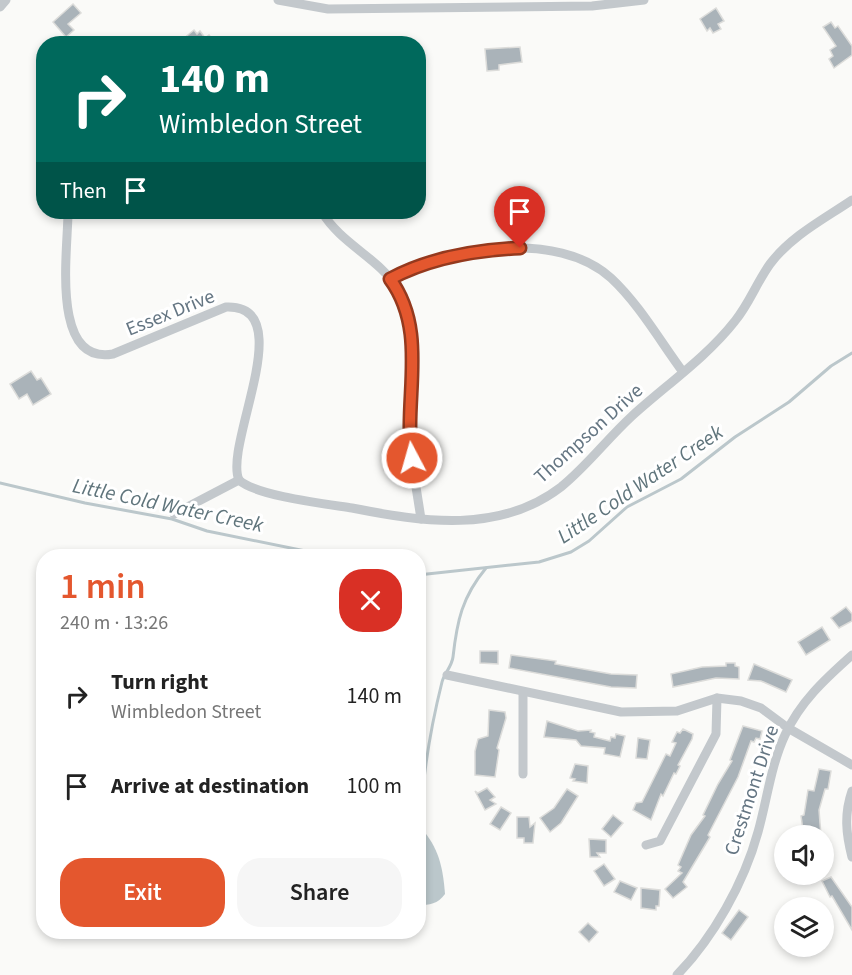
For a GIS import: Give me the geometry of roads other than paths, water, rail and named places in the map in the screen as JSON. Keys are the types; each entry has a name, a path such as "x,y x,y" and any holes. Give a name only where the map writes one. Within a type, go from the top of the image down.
{"street":[{"path":"0,7 6,0"},
{"path":"278,0 328,9 436,4 592,6 644,0"},
{"name":"Thompson Drive","path":"239,480 244,485 265,492 421,519 482,519 510,513 536,503 561,486 630,418 683,372 737,320 770,264 783,249 852,200"},
{"name":"Essex Drive","path":"68,219 68,309 71,329 80,346 94,354 104,356 120,352 226,307 239,308 251,313 256,322 258,345 250,402 237,459 236,474 239,480"},
{"path":"327,219 336,233 390,279 404,300 414,366 409,438 421,519"},
{"path":"390,279 412,268 492,250 520,248 578,257 598,268 622,289 683,372"},
{"path":"174,514 239,480"},
{"name":"Crestmont Drive","path":"677,975 701,946 736,886 757,835 772,770 788,728 813,691 852,655"},
{"path":"447,675 621,712 677,711 717,698 741,701 760,708 788,728 852,765"},
{"path":"523,693 523,774"},
{"path":"646,845 660,841 716,734 717,698"},
{"path":"852,791 848,802 845,832 852,857"}],"waterway":[{"name":"Little Cold Water Creek","path":"426,574 539,562 571,552 589,541 627,507 681,479 735,437 789,402 831,366 852,353"},
{"name":"Little Cold Water Creek","path":"0,483 85,503 172,519 207,531 296,549"},
{"path":"426,764 442,682 452,660 462,610 471,589 486,568"}]}
